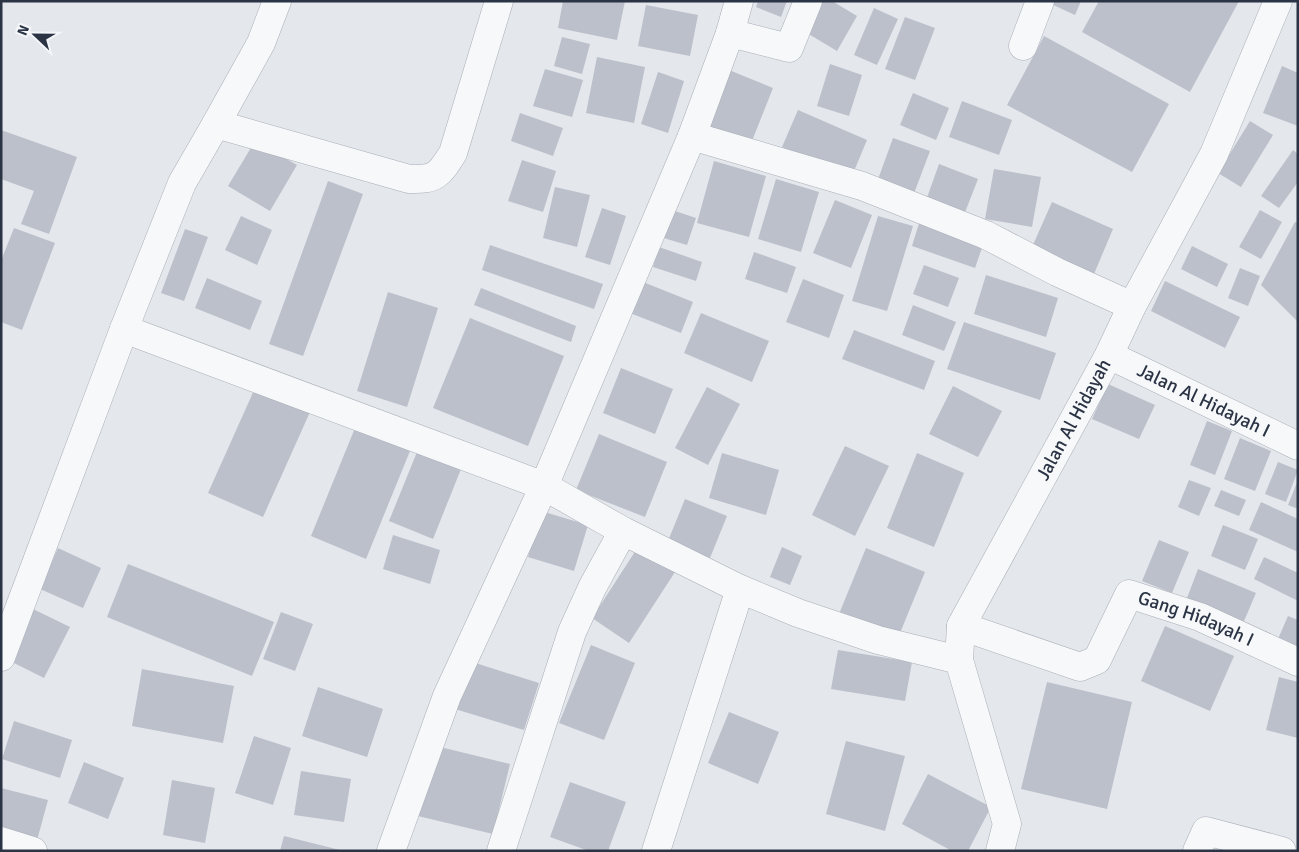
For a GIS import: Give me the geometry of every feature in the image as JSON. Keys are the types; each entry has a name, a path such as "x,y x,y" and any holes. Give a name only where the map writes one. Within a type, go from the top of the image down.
{"street":[{"path":"1,657 124,330 182,183 261,42 277,1"},
{"path":"216,124 409,179 427,180 441,172 453,153 499,1"},
{"path":"391,851 447,696 544,486 692,136 730,33 739,1"},
{"path":"730,33 789,48 808,1"},
{"path":"1024,46 1040,1"},
{"name":"Jalan Al Hidayah","path":"1000,851 1008,824 959,660 960,626 1109,355 1132,306 1214,154 1278,1"},
{"path":"692,136 862,186 986,235 1057,272 1132,306"},
{"path":"124,330 544,486 623,531 740,589 798,613 878,640 959,660"},
{"name":"Jalan Al Hidayah I","path":"1109,355 1298,446"},
{"path":"501,851 572,632 592,588 623,531"},
{"path":"656,851 740,589"},
{"name":"Gang Hidayah I","path":"960,626 1080,667 1097,660 1129,594 1200,617 1298,662"},
{"path":"1197,851 1206,831 1282,851"},
{"path":"1,841 33,851"}],"building":[{"path":"563,1 625,1 617,40 558,28"},
{"path":"758,1 787,1 781,17 756,7"},
{"path":"819,1 832,1 857,16 837,51 802,30"},
{"path":"1050,1 1081,1 1075,15 1049,3"},
{"path":"1099,1 1239,1 1190,92 1082,32"},
{"path":"646,5 698,15 690,56 638,46"},
{"path":"874,8 898,19 877,65 854,55"},
{"path":"905,17 935,28 915,80 885,69"},
{"path":"1044,36 1169,104 1132,172 1007,105"},
{"path":"562,37 590,44 582,74 554,66"},
{"path":"597,57 645,67 634,123 586,113"},
{"path":"830,64 862,75 849,116 817,106"},
{"path":"1282,66 1298,73 1298,126 1263,113"},
{"path":"545,69 583,80 572,117 533,106"},
{"path":"729,70 773,88 750,146 705,128"},
{"path":"658,72 684,81 668,133 641,124"},
{"path":"913,93 949,108 936,140 900,125"},
{"path":"962,101 1012,120 999,155 949,137"},
{"path":"798,110 867,140 852,176 782,147"},
{"path":"520,113 563,128 553,156 511,141"},
{"path":"1250,121 1273,135 1241,187 1218,173"},
{"path":"1,130 77,157 49,234 21,224 34,191 1,179"},
{"path":"893,138 930,151 913,196 877,182"},
{"path":"255,141 297,165 270,211 228,186"},
{"path":"1293,150 1298,154 1298,182 1279,208 1261,196"},
{"path":"522,160 556,171 543,212 508,201"},
{"path":"714,161 766,176 749,237 697,223"},
{"path":"939,164 978,179 962,220 924,206"},
{"path":"994,169 1041,177 1032,227 985,219"},
{"path":"776,179 819,192 801,252 758,239"},
{"path":"328,181 363,194 303,356 269,344"},
{"path":"555,187 590,195 577,247 543,238"},
{"path":"835,200 872,215 851,268 813,253"},
{"path":"1052,202 1113,229 1091,281 1029,254"},
{"path":"602,208 626,216 610,265 585,257"},
{"path":"666,208 696,218 687,245 657,236"},
{"path":"1260,210 1282,222 1261,259 1239,247"},
{"path":"241,216 272,230 257,265 225,250"},
{"path":"878,216 913,226 887,311 852,301"},
{"path":"921,217 985,239 975,268 912,246"},
{"path":"1295,222 1298,223 1298,322 1261,285"},
{"path":"14,228 55,243 22,330 1,322 1,261"},
{"path":"185,229 208,237 184,301 161,293"},
{"path":"490,245 603,284 594,309 482,270"},
{"path":"1192,246 1228,264 1217,287 1181,269"},
{"path":"659,247 702,262 696,281 653,267"},
{"path":"754,252 796,267 787,293 745,279"},
{"path":"924,265 959,278 948,307 913,294"},
{"path":"1240,268 1260,276 1248,306 1228,298"},
{"path":"986,275 1058,298 1046,337 974,314"},
{"path":"207,278 262,301 250,330 195,308"},
{"path":"803,279 844,295 829,338 786,322"},
{"path":"1165,281 1240,317 1225,348 1151,311"},
{"path":"643,282 693,302 681,333 630,313"},
{"path":"481,288 576,326 571,342 474,305"},
{"path":"388,292 438,308 407,407 357,391"},
{"path":"913,305 956,322 944,351 902,335"},
{"path":"701,313 769,341 752,382 684,353"},
{"path":"470,318 564,356 528,446 433,408"},
{"path":"964,322 1056,353 1040,400 947,369"},
{"path":"854,330 935,361 924,390 842,359"},
{"path":"621,368 673,389 655,434 603,413"},
{"path":"1108,384 1155,405 1139,439 1092,419"},
{"path":"953,386 1002,411 978,457 929,434"},
{"path":"707,387 740,404 708,465 675,448"},
{"path":"255,388 310,412 263,517 208,493"},
{"path":"1207,421 1232,431 1215,475 1190,465"},
{"path":"355,428 410,451 366,559 311,536"},
{"path":"599,434 667,462 645,517 576,490"},
{"path":"1240,438 1271,451 1255,491 1224,479"},
{"path":"845,446 889,466 855,536 812,515"},
{"path":"417,452 461,469 433,539 389,521"},
{"path":"722,453 779,470 766,515 709,498"},
{"path":"917,453 964,473 934,547 887,528"},
{"path":"1278,462 1298,470 1286,502 1265,494"},
{"path":"1189,480 1211,488 1199,516 1178,507"},
{"path":"1298,480 1298,509 1288,505"},
{"path":"1221,490 1246,500 1239,516 1214,506"},
{"path":"685,499 727,516 710,558 668,541"},
{"path":"1261,502 1298,519 1298,552 1249,530"},
{"path":"541,511 588,525 574,571 528,557"},
{"path":"1223,525 1258,539 1245,570 1211,556"},
{"path":"393,535 440,550 430,584 383,569"},
{"path":"1159,540 1189,552 1172,593 1142,581"},
{"path":"638,547 675,572 629,643 592,618"},
{"path":"782,547 802,556 790,585 770,577"},
{"path":"58,548 101,568 83,608 40,589"},
{"path":"866,548 925,572 898,638 839,614"},
{"path":"1264,557 1298,573 1298,601 1254,579"},
{"path":"128,564 274,622 252,676 107,617"},
{"path":"1198,569 1256,593 1244,621 1187,598"},
{"path":"33,609 70,627 44,678 8,660"},
{"path":"281,612 313,624 295,671 263,659"},
{"path":"1288,616 1298,620 1298,649 1278,639"},
{"path":"1165,626 1234,656 1210,711 1141,681"},
{"path":"591,645 635,663 604,740 559,723"},
{"path":"838,650 912,662 905,701 831,689"},
{"path":"469,661 539,683 524,730 455,709"},
{"path":"142,669 234,686 223,743 132,726"},
{"path":"1279,677 1298,682 1298,738 1266,730"},
{"path":"1047,682 1132,702 1107,809 1021,789"},
{"path":"318,687 383,709 367,757 302,736"},
{"path":"729,712 779,732 758,784 708,763"},
{"path":"14,721 72,740 60,778 2,759"},
{"path":"254,736 291,748 273,805 235,793"},
{"path":"846,741 905,756 885,831 826,814"},
{"path":"436,746 510,764 493,834 418,816"},
{"path":"84,762 124,778 108,819 68,803"},
{"path":"301,771 351,779 344,822 294,815"},
{"path":"928,774 991,807 968,851 952,851 902,824"},
{"path":"172,780 215,788 205,843 163,835"},
{"path":"570,782 626,802 608,851 589,851 550,837"},
{"path":"1,788 48,800 36,844 1,835"},
{"path":"284,836 340,850 340,851 280,851"}]}
